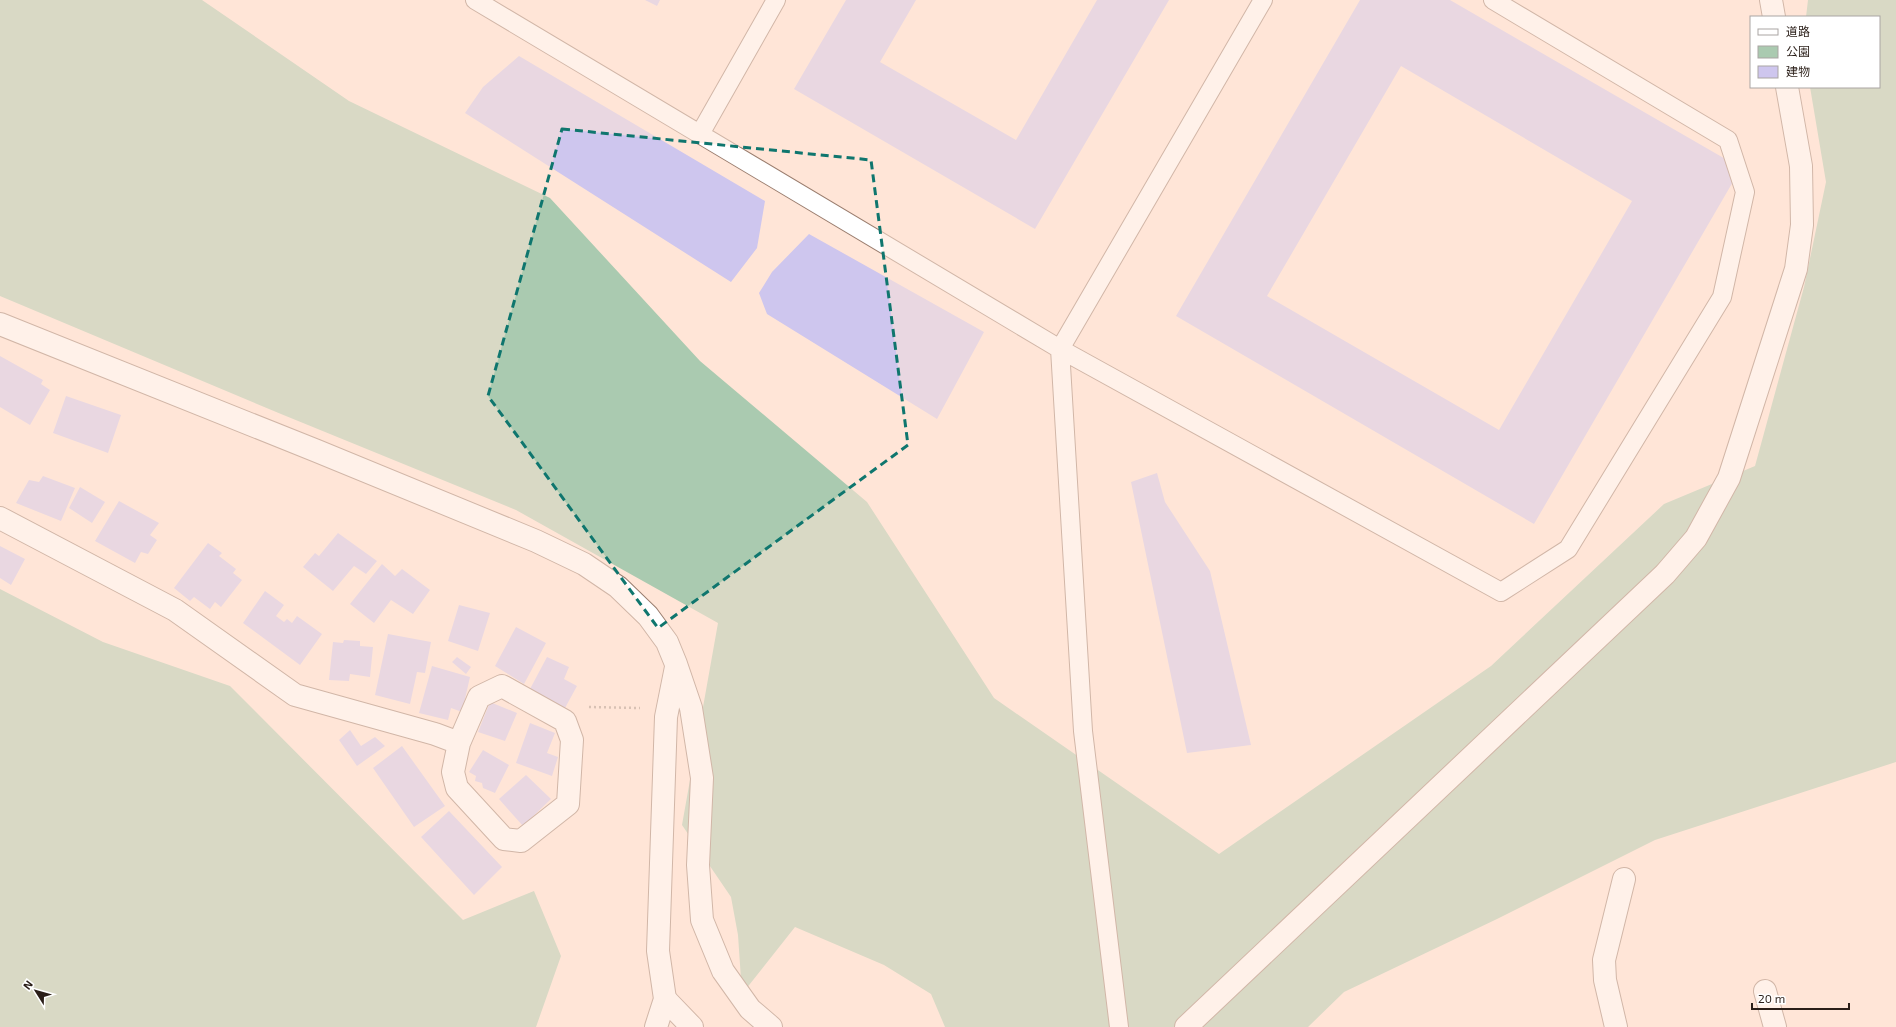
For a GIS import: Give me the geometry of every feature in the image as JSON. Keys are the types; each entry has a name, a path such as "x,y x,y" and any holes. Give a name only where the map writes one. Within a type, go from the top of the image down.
{"street":[{"path":"1771,0 1774,16"},
{"path":"1186,1027 1665,574 1696,538 1729,478 1796,269 1802,225 1801,166 1787,88"},
{"path":"0,324 536,541 584,564 618,587 648,616 667,642 691,708 702,778 698,865 702,920 723,971 750,1009 771,1027"},
{"path":"0,518 175,610 295,695 435,734 459,743"},
{"path":"656,1027 665,999 658,951 666,717 676,664"},
{"path":"502,686 565,721 572,740 568,804 521,841 504,839 457,788 453,772 459,743 479,697 502,686"},
{"path":"1616,1027 1606,980 1604,960 1624,879"},
{"path":"1765,991 1775,1027"},
{"path":"665,999 692,1027"}],"lane":[{"path":"475,0 1060,349 1501,592 1568,549 1722,297 1745,192 1728,140 1493,0"},
{"path":"700,134 776,0"},
{"path":"1119,1027 1083,730 1060,349 1263,0"}],"path":[{"path":"586,706 647,708"}],"highlighted area":[{"path":"562,129 871,160 908,445 658,628 488,396"}],"green space":[{"path":"0,0 202,0 349,101 550,198 700,361 867,502 994,698 1219,854 1491,666 1664,504 1755,466 1804,287 1826,182 1810,88 1880,88 1880,16 1806,16 1808,0 1896,0 1896,762 1655,840 1497,919 1344,992 1308,1027 945,1027 931,994 884,965 795,927 742,994 738,935 731,897 682,825 718,623 516,510 281,414 0,296"},
{"path":"0,589 103,642 230,686 463,920 534,891 561,956 536,1027 0,1027"}],"building":[{"path":"645,0 660,0 657,6"},
{"path":"846,0 916,0 880,62 1016,140 1097,0 1169,0 1035,229 794,89"},
{"path":"1360,0 1450,0 1741,168 1534,524 1176,316","holes":["1401,66 1632,201 1499,430 1267,296"]},
{"path":"519,56 765,201 757,248 731,282 465,113 483,87"},
{"path":"809,234 984,332 937,419 767,314 759,293 772,272"},
{"path":"0,356 43,380 41,384 50,390 30,425 0,407"},
{"path":"66,396 121,415 108,453 53,433"},
{"path":"1157,473 1165,502 1210,571 1251,745 1187,753 1131,482"},
{"path":"43,476 75,488 61,521 16,503 29,480 39,482"},
{"path":"80,487 105,502 92,523 69,508"},
{"path":"119,501 159,523 150,535 157,540 148,554 141,552 135,563 95,541"},
{"path":"338,533 377,561 366,574 354,566 333,591 303,567 315,553 319,556"},
{"path":"208,543 222,553 219,556 236,569 233,573 242,580 221,607 215,602 210,609 194,597 190,601 174,588"},
{"path":"0,546 25,559 11,585 0,578"},
{"path":"382,564 395,576 402,569 430,590 413,614 391,600 374,623 350,604"},
{"path":"265,591 284,605 276,616 284,622 287,619 292,623 297,616 322,634 300,665 243,623"},
{"path":"459,605 490,613 478,651 448,641"},
{"path":"516,627 546,643 524,684 495,666"},
{"path":"388,634 431,642 425,673 417,672 410,704 375,695"},
{"path":"344,640 360,641 360,646 373,647 370,677 350,674 349,681 329,680 333,642 343,643"},
{"path":"457,657 471,667 466,674 452,662"},
{"path":"547,657 569,667 564,679 577,686 565,708 530,689"},
{"path":"432,666 470,677 462,712 451,708 448,720 419,713"},
{"path":"490,702 517,713 505,741 478,732"},
{"path":"530,723 555,733 547,753 558,757 552,776 516,763"},
{"path":"350,730 361,746 375,737 385,746 357,766 339,740"},
{"path":"402,746 445,806 414,827 373,768"},
{"path":"483,750 509,765 495,793 483,788 482,783 475,781 476,776 469,772"},
{"path":"526,775 551,799 523,826 499,799"},
{"path":"449,811 502,867 474,895 421,837"}]}
